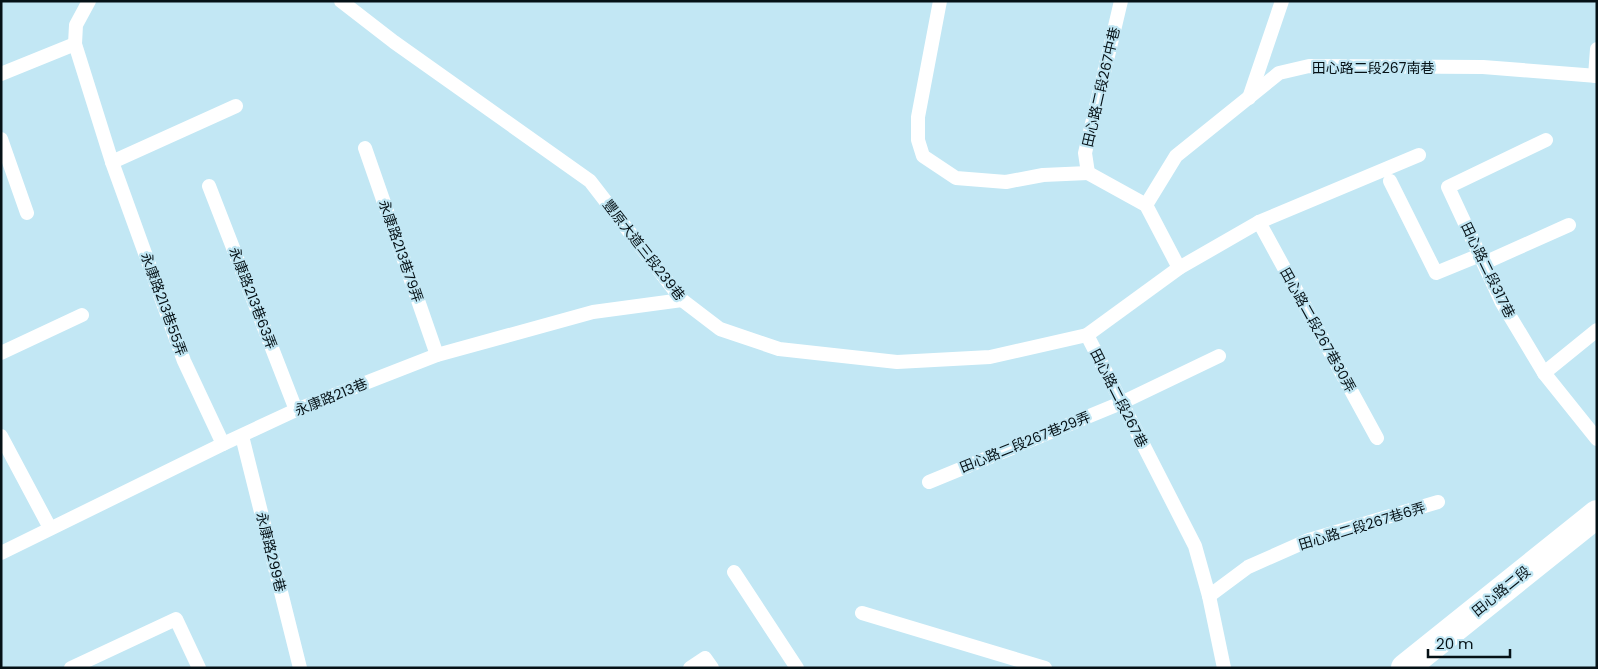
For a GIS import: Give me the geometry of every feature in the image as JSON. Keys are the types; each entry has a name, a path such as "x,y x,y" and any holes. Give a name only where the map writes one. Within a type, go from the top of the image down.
{"street":[{"name":"田心路二段","path":"1405,668 1597,514"}],"lane":[{"name":"永康路213巷55弄","path":"88,1 76,25 75,44 112,162 184,361 223,444"},
{"name":"豐原大道三段239巷","path":"341,1 394,42 590,181 682,300 720,329 780,349 897,362 990,357 1087,335"},
{"path":"940,1 918,117 918,140 923,156 956,178 1006,182 1043,174 1088,172 1146,205 1179,268 1259,222 1419,155"},
{"name":"田心路二段267中巷","path":"1088,172 1085,153 1121,1"},
{"path":"1249,99 1282,1"},
{"path":"1,74 75,44"},
{"path":"1596,76 1597,48"},
{"name":"田心路二段267南巷","path":"1146,205 1176,156 1279,73 1309,66 1484,68 1596,76"},
{"path":"112,162 236,106"},
{"path":"1,138 27,213"},
{"name":"田心路二段317巷","path":"1546,140 1448,187 1502,303 1544,373 1597,439"},
{"name":"永康路213巷79弄","path":"365,148 437,355"},
{"path":"1390,181 1436,273 1482,259 1569,225"},
{"name":"永康路213巷63弄","path":"209,186 296,410"},
{"name":"田心路二段267巷30弄","path":"1259,222 1377,438"},
{"name":"田心路二段267巷","path":"1179,268 1087,335 1195,546 1209,596 1224,668"},
{"name":"永康路213巷","path":"1,553 296,410 437,355 593,312 682,300"},
{"path":"1,353 82,315"},
{"path":"1544,373 1597,330"},
{"name":"田心路二段267巷29弄","path":"929,482 1121,403 1220,356"},
{"path":"1,436 50,528"},
{"name":"永康路299巷","path":"242,436 300,668"},
{"name":"田心路二段267巷6弄","path":"1209,596 1248,567 1309,540 1438,502"},
{"path":"734,572 797,668"},
{"path":"862,613 1046,668"},
{"path":"71,668 176,619 199,668"},
{"path":"690,668 705,658 712,668"}]}
